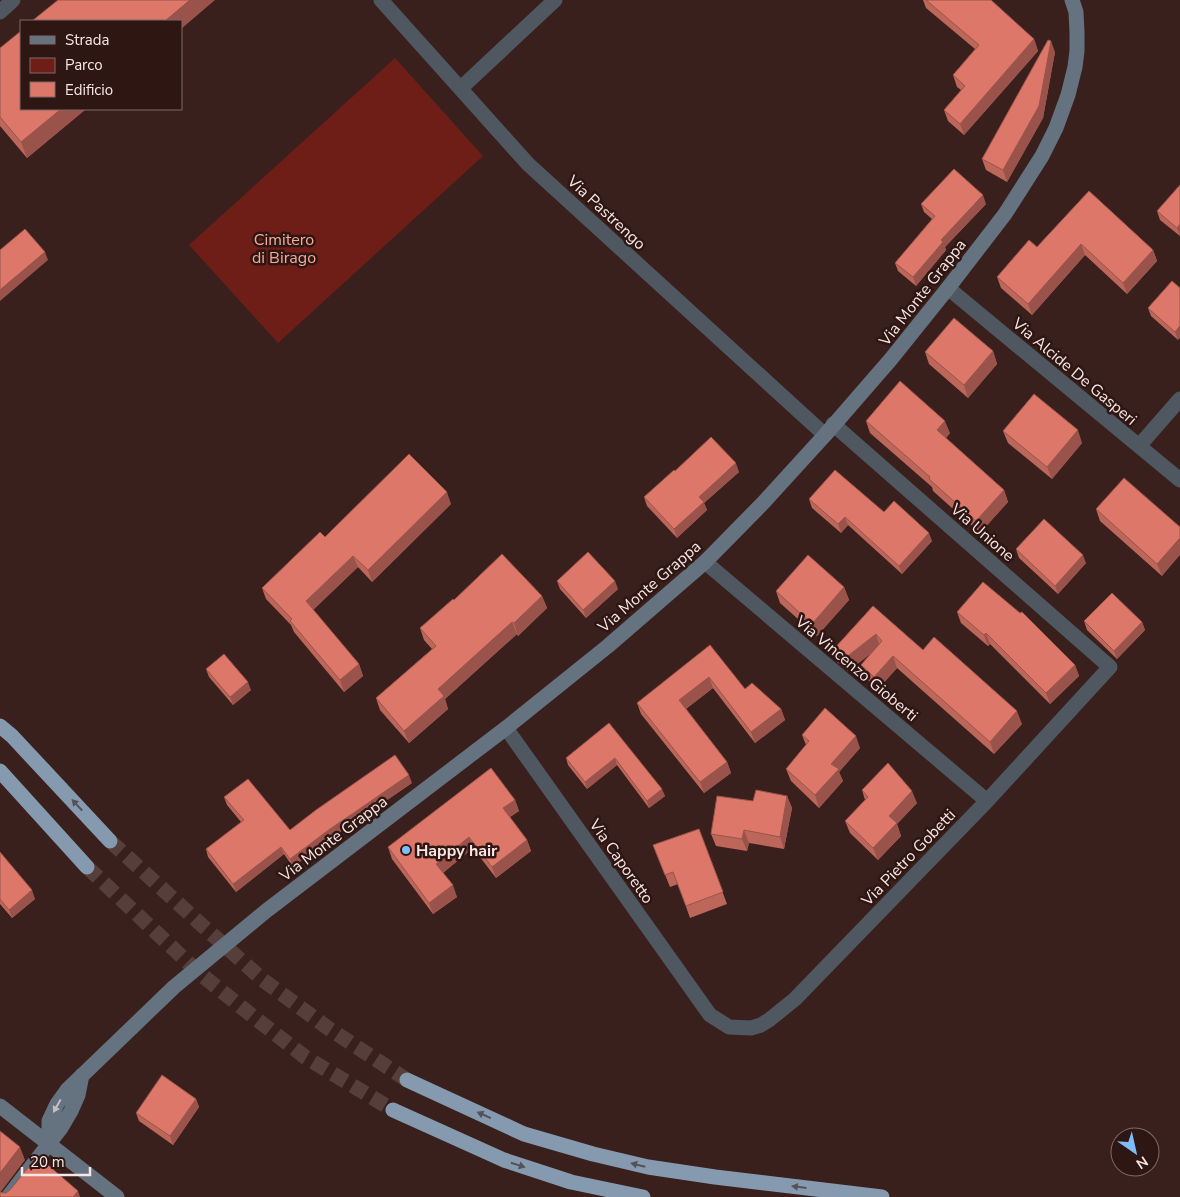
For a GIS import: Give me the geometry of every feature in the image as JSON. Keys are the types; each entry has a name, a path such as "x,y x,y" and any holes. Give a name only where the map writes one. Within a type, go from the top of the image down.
{"highway":[{"path":"0,726 12,736 110,841"},
{"path":"0,771 87,867"},
{"path":"408,1080 524,1134 621,1161 715,1177 882,1197"},
{"path":"393,1110 504,1160 571,1182 643,1197"}],"street":[{"path":"0,12 13,0"},
{"name":"Via Pastrengo","path":"381,0 528,164 829,430"},
{"path":"461,88 555,0"},
{"name":"Via Monte Grappa","path":"8,1197 61,1128 78,1095 82,1075 174,987 266,911 506,728 608,646 705,562 763,503 829,430 891,359 948,288 1005,214 1042,156 1056,128 1068,95 1077,51 1076,18 1072,0"},
{"name":"Via Alcide De Gasperi","path":"948,288 1180,480"},
{"path":"1139,446 1180,399"},
{"name":"Via Unione","path":"829,430 1110,667"},
{"name":"Via Vincenzo Gioberti","path":"705,562 986,801"},
{"name":"Via Pietro Gobetti","path":"710,1015 729,1027 750,1028 761,1025 769,1020 794,999 986,801 1110,667"},
{"name":"Via Caporetto","path":"506,728 710,1015"},
{"path":"0,1106 117,1197"}],"green space":[{"name":"Cimitero di Birago","path":"395,58 483,156 278,343 189,245"}],"building":[{"path":"58,0 190,0 166,20 33,20"},
{"path":"926,0 991,0 1034,39 960,124 944,110 965,86 953,75 979,45"},
{"path":"20,32 20,110 60,110 21,142 0,117 0,48"},
{"path":"1048,40 1051,41 1039,106 1003,170 982,159"},
{"path":"954,169 983,195 941,240 943,242 913,277 895,263 935,216 921,204"},
{"path":"1180,185 1180,224 1177,228 1157,211"},
{"path":"1089,191 1153,250 1123,283 1081,244 1028,304 997,277 1029,240 1037,247"},
{"path":"25,229 45,252 0,290 0,250"},
{"path":"1172,281 1180,288 1180,326 1175,332 1148,308"},
{"path":"954,318 993,351 964,385 925,352"},
{"path":"900,381 945,421 937,430 1004,490 976,521 929,479 930,477 866,421"},
{"path":"1034,394 1078,430 1047,467 1003,431"},
{"path":"711,437 736,463 699,497 704,502 674,529 644,497"},
{"path":"409,454 447,492 368,570 353,556 306,601 359,664 340,680 290,621 292,619 262,588 320,532 325,537"},
{"path":"835,470 884,512 894,501 929,533 899,566 845,517 838,524 809,499"},
{"path":"1124,478 1180,527 1180,538 1157,564 1096,509"},
{"path":"1044,519 1083,555 1055,586 1016,549"},
{"path":"588,552 615,581 583,610 557,581"},
{"path":"502,554 542,596 438,689 444,696 404,731 376,698 436,646 420,628 454,600"},
{"path":"808,555 844,587 812,624 776,591"},
{"path":"983,582 1020,613 1022,612 1075,665 1046,693 986,633 984,635 957,612"},
{"path":"1112,593 1142,622 1114,651 1084,621"},
{"path":"873,606 923,650 934,637 1017,711 990,742 893,656 874,677 861,665 882,641 876,634 844,659 833,650"},
{"path":"710,645 745,689 752,683 781,709 751,732 709,677 679,700 727,762 700,782 637,703"},
{"path":"224,654 248,682 230,697 206,669"},
{"path":"825,708 856,736 831,764 839,769 815,795 786,769 809,741 802,735"},
{"path":"609,723 662,789 647,801 615,758 585,782 566,758"},
{"path":"395,755 409,775 290,859 281,847 233,884 206,849 244,820 224,797 248,779 290,830"},
{"path":"888,763 912,791 889,816 897,823 873,848 845,821 868,797 862,790"},
{"path":"491,768 515,800 503,808 527,840 492,867 469,837 436,864 453,885 429,903 388,847"},
{"path":"756,790 787,796 780,837 744,830 742,839 711,834 717,796 753,801"},
{"path":"699,829 723,892 686,906 673,872 665,875 653,845"},
{"path":"0,852 32,890 9,910 0,899"},
{"path":"162,1075 196,1099 170,1136 136,1113"},
{"path":"0,1131 20,1147 0,1173"},
{"path":"35,1159 45,1167 48,1165 78,1191 73,1197 0,1196 0,1192 6,1193 10,1190"}],"tunnel":[{"path":"110,841 263,980 328,1028 407,1080"},
{"path":"87,867 198,972 250,1014 305,1057 393,1110"}],"place":[{"name":"Happy hair","path":"406,850"}]}
